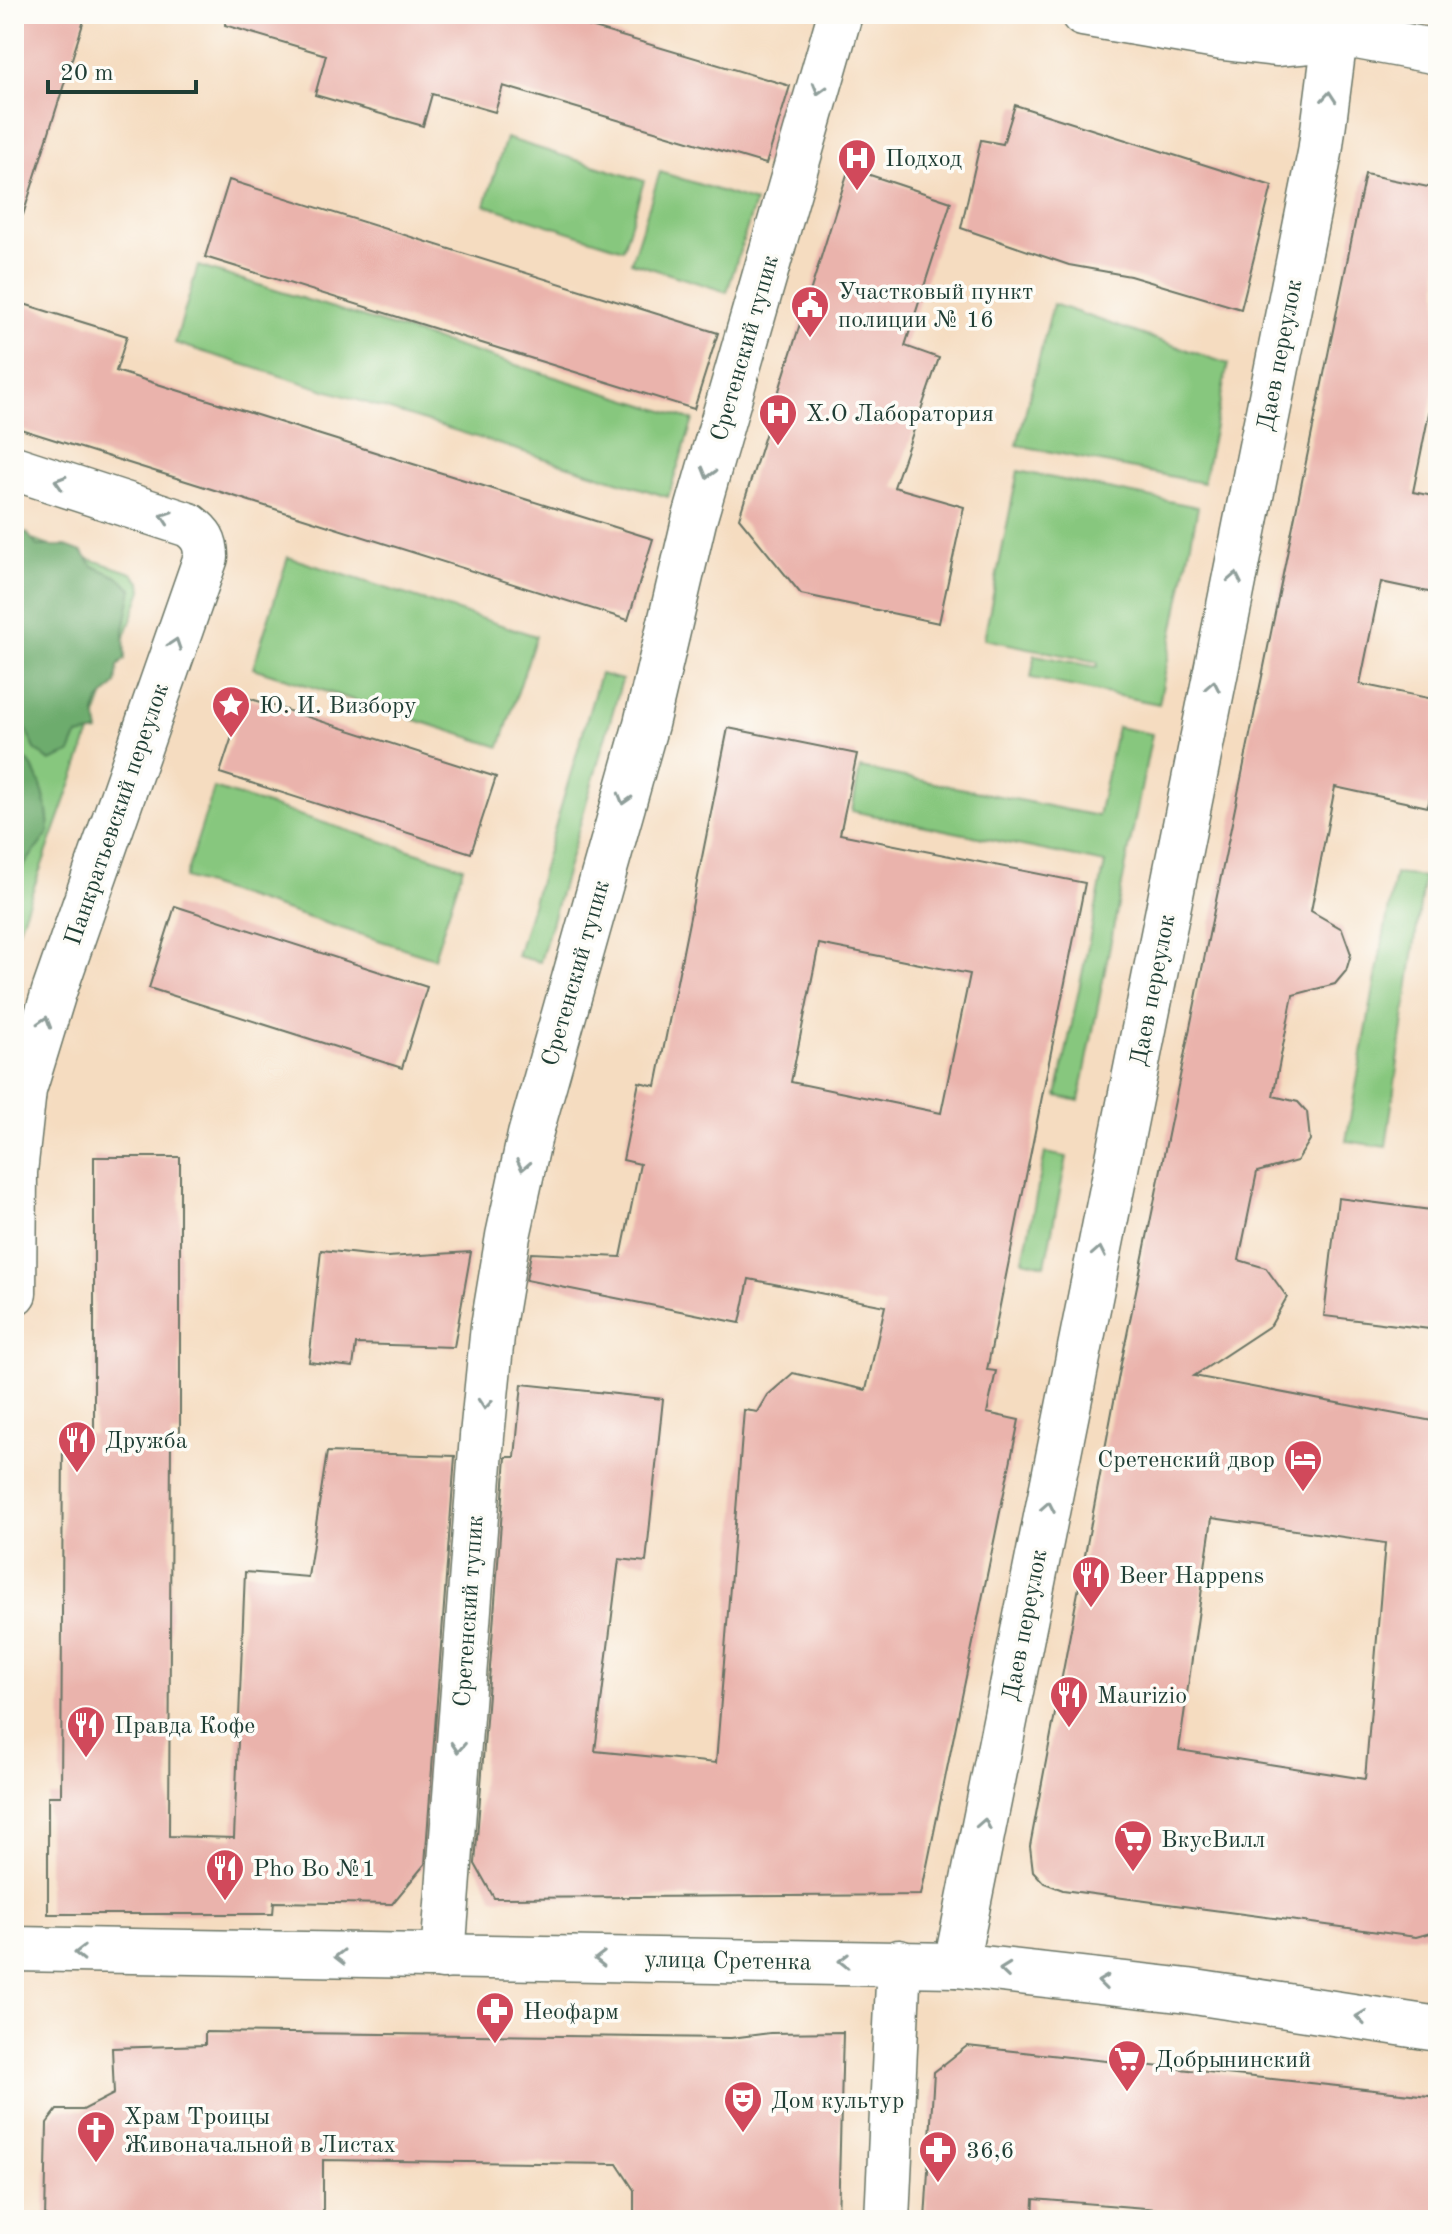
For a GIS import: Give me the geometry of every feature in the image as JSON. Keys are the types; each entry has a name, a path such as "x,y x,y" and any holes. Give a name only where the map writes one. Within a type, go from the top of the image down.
{"street":[{"name":"Сретенский тупик","path":"443,1957 485,1405 493,1326 508,1236 534,1120 646,724 694,521 840,14"},
{"path":"1083,14 1276,44 1336,27 1357,37 1438,52"},
{"name":"Даев переулок","path":"956,1965 1323,141 1336,27"},
{"name":"Панкратьевский переулок","path":"14,468 189,525 200,534 206,546 206,557 54,992 24,1090 15,1172 14,1293"},
{"name":"улица Сретенка","path":"14,1949 64,1953 956,1965 1188,1991 1438,2029"},
{"path":"887,2220 899,1962"}],"green space":[{"path":"506,138 644,181 623,249 485,205"},
{"path":"660,172 755,202 727,292 631,262"},
{"path":"198,266 693,420 668,497 175,343"},
{"path":"1053,304 1228,364 1203,483 1017,445"},
{"path":"1018,471 1198,507 1159,704 1031,678 1035,655 1097,667 1098,662 984,639"},
{"path":"14,530 27,533 37,546 66,546 82,552 93,566 118,577 132,589 124,630 125,659 118,666 116,684 99,701 95,713 99,732 77,736 70,753 50,761 35,749 25,727 14,727"},
{"path":"14,534 132,573 141,583 142,590 14,942"},
{"path":"288,557 536,636 500,747 253,668"},
{"path":"600,674 622,680 540,962 517,956"},
{"path":"1117,727 1152,734 1079,1101 1057,1096 1105,863 852,811 860,768 1098,816"},
{"path":"14,750 30,764 41,785 49,832 14,879"},
{"path":"214,788 463,867 434,958 185,878"},
{"path":"1395,874 1424,877 1386,1147 1346,1141"},
{"path":"1045,1153 1067,1157 1045,1265 1023,1260"}],"building":[{"path":"14,14 86,14 23,215 14,214"},
{"path":"226,14 547,14 790,86 766,164 503,86 495,112 432,94 423,126 315,95 326,55 225,25"},
{"path":"1015,105 1272,186 1241,309 1130,276 1069,265 961,228 981,140 1003,144"},
{"path":"849,168 951,202 905,346 939,358 894,487 964,507 939,623 801,594 739,518"},
{"path":"1365,174 1438,189 1438,369 1413,492 1438,497 1438,594 1381,582 1360,684 1438,700 1438,759 1428,807 1335,787 1311,911 1342,929 1351,954 1346,971 1335,984 1293,995 1273,1096 1298,1102 1307,1112 1310,1140 1297,1161 1257,1172 1239,1260 1266,1268 1287,1297 1271,1325 1194,1376 1438,1422 1438,1931 1416,1937 1063,1890 1044,1883 1033,1871 1030,1846 1121,1364","holes":["1212,1518 1385,1543 1365,1779 1179,1750"]},
{"path":"229,180 718,333 694,409 205,257"},
{"path":"14,301 127,336 116,371 653,539 628,620 14,427"},
{"path":"245,697 496,777 471,853 220,773"},
{"path":"728,728 857,754 840,834 1085,883 987,1370 996,1371 987,1413 1019,1420 921,1895 494,1898 475,1864 506,1457 515,1457 522,1384 663,1399 646,1562 619,1559 595,1751 716,1763 744,1410 758,1412 768,1395 793,1373 866,1390 885,1306 749,1279 740,1323 526,1280 531,1253 621,1257 640,1164 623,1160 639,1082 656,1086","holes":["819,944 970,974 941,1113 791,1082"]},
{"path":"175,906 427,987 402,1068 149,988"},
{"path":"94,1157 180,1157 180,1434 171,1434 169,1836 234,1838 245,1572 308,1577 327,1452 455,1456 425,1864 392,1904 274,1902 273,1914 48,1914 48,1796 61,1796 63,1434 94,1434"},
{"path":"1338,1198 1438,1211 1438,1330 1324,1316"},
{"path":"321,1250 387,1257 471,1252 454,1347 356,1344 353,1367 309,1362"},
{"path":"205,2032 731,2038 770,2033 843,2032 838,2220 634,2220 634,2190 617,2164 323,2160 323,2220 45,2220 47,2123 57,2110 83,2110 114,2094 112,2048 205,2045"},
{"path":"967,2046 1438,2097 1438,2220 1193,2220 1194,2212 1034,2199 1033,2220 925,2220 934,2072"}],"place":[{"name":"Подход","path":"857,192"},
{"name":"Участковый пункт полиции № 16","path":"810,339"},
{"name":"X.O Лаборатория","path":"778,447"},
{"name":"Ю. И. Визбору","path":"231,739"},
{"name":"Дружба","path":"77,1474"},
{"name":"Сретенский двор","path":"1303,1493"},
{"name":"Beer Happens","path":"1091,1609"},
{"name":"Maurizio","path":"1069,1729"},
{"name":"Правда Кофе","path":"86,1759"},
{"name":"ВкусВилл","path":"1133,1873"},
{"name":"Pho Bo №1","path":"225,1902"},
{"name":"Неофарм","path":"495,2045"},
{"name":"Добрынинский","path":"1127,2093"},
{"name":"Дом культур","path":"743,2134"},
{"name":"Храм Троицы Живоначальной в Листах","path":"96,2164"},
{"name":"36,6","path":"938,2184"}]}
